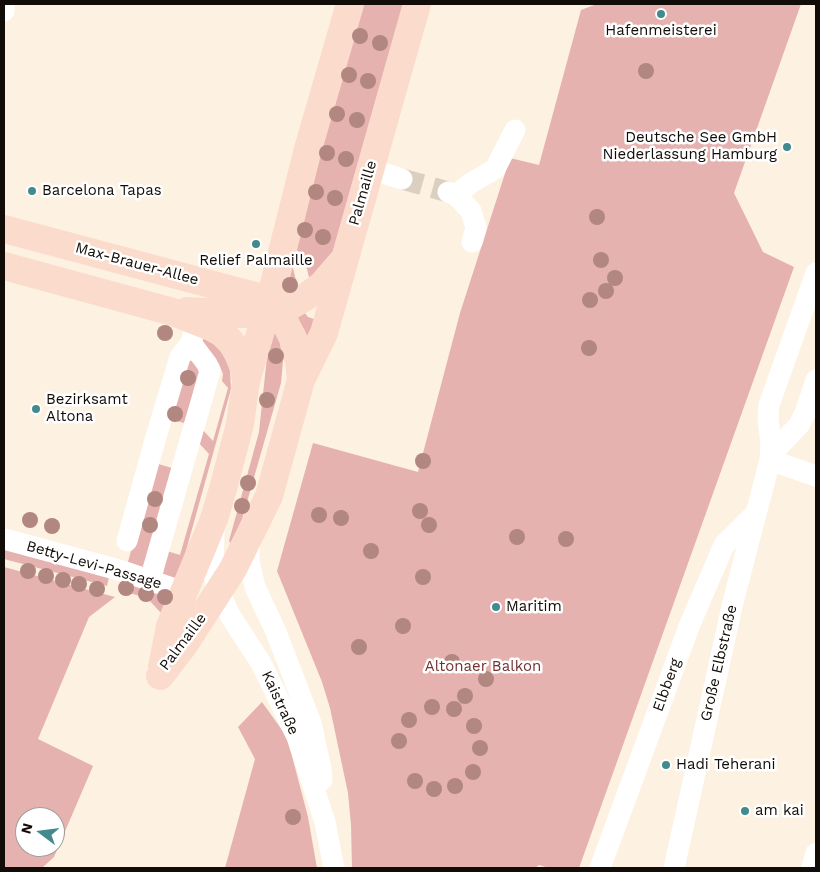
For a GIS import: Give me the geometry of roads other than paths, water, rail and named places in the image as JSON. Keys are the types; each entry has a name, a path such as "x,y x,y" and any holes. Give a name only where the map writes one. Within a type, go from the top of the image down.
{"main road":[{"name":"Palmaille","path":"350,4 308,149 271,308 246,381 240,424 214,519 170,626 160,676 184,645 222,576 251,533 270,496 301,380 324,333 417,4"},
{"name":"Max-Brauer-Allee","path":"4,229 271,308"},
{"name":"Max-Brauer-Allee","path":"187,325 197,311 271,308 292,305 322,285 344,259"},
{"name":"Max-Brauer-Allee","path":"4,266 187,325 222,333 231,342 243,365 246,381"},
{"name":"Palmaille","path":"271,308 293,338 297,350 301,380"}],"street":[{"path":"4,4 4,11"},
{"path":"472,242 476,228 471,211 452,194 495,169 515,130"},
{"path":"370,170 402,179"},
{"name":"Große Elbstraße","path":"674,868 733,602 770,460 769,405 816,274"},
{"path":"127,541 180,357 187,325"},
{"path":"147,579 210,371 187,325"},
{"name":"Große Elbstraße","path":"770,460 777,448 799,425 816,380"},
{"path":"770,460 816,476"},
{"name":"Elbberg","path":"600,868 698,607 724,545 755,514"},
{"name":"Palmaille","path":"184,592 192,580 199,574 222,576 214,519"},
{"name":"Kaistraße","path":"251,533 249,561 255,587 276,632 311,723 321,769 325,822 334,868"},
{"name":"Betty-Levi-Passage","path":"4,539 147,579 184,592"},
{"name":"Kaistraße","path":"255,587 241,574 222,576 231,617 261,663 297,737 325,822"},
{"path":"812,868 816,853"}],"tunnel":[{"path":"402,179 448,192"}],"place":[{"name":"Hafenmeisterei","path":"661,14"},
{"name":"Deutsche See GmbH Niederlassung Hamburg","path":"787,147"},
{"name":"Barcelona Tapas","path":"32,191"},
{"name":"Relief Palmaille","path":"256,244"},
{"name":"Bezirksamt Altona","path":"36,409"},
{"name":"Maritim","path":"496,607"},
{"name":"Hadi Teherani","path":"666,765"},
{"name":"am kai","path":"745,811"}],"park label":[{"name":"Altonaer Balkon","path":"483,667"}]}
